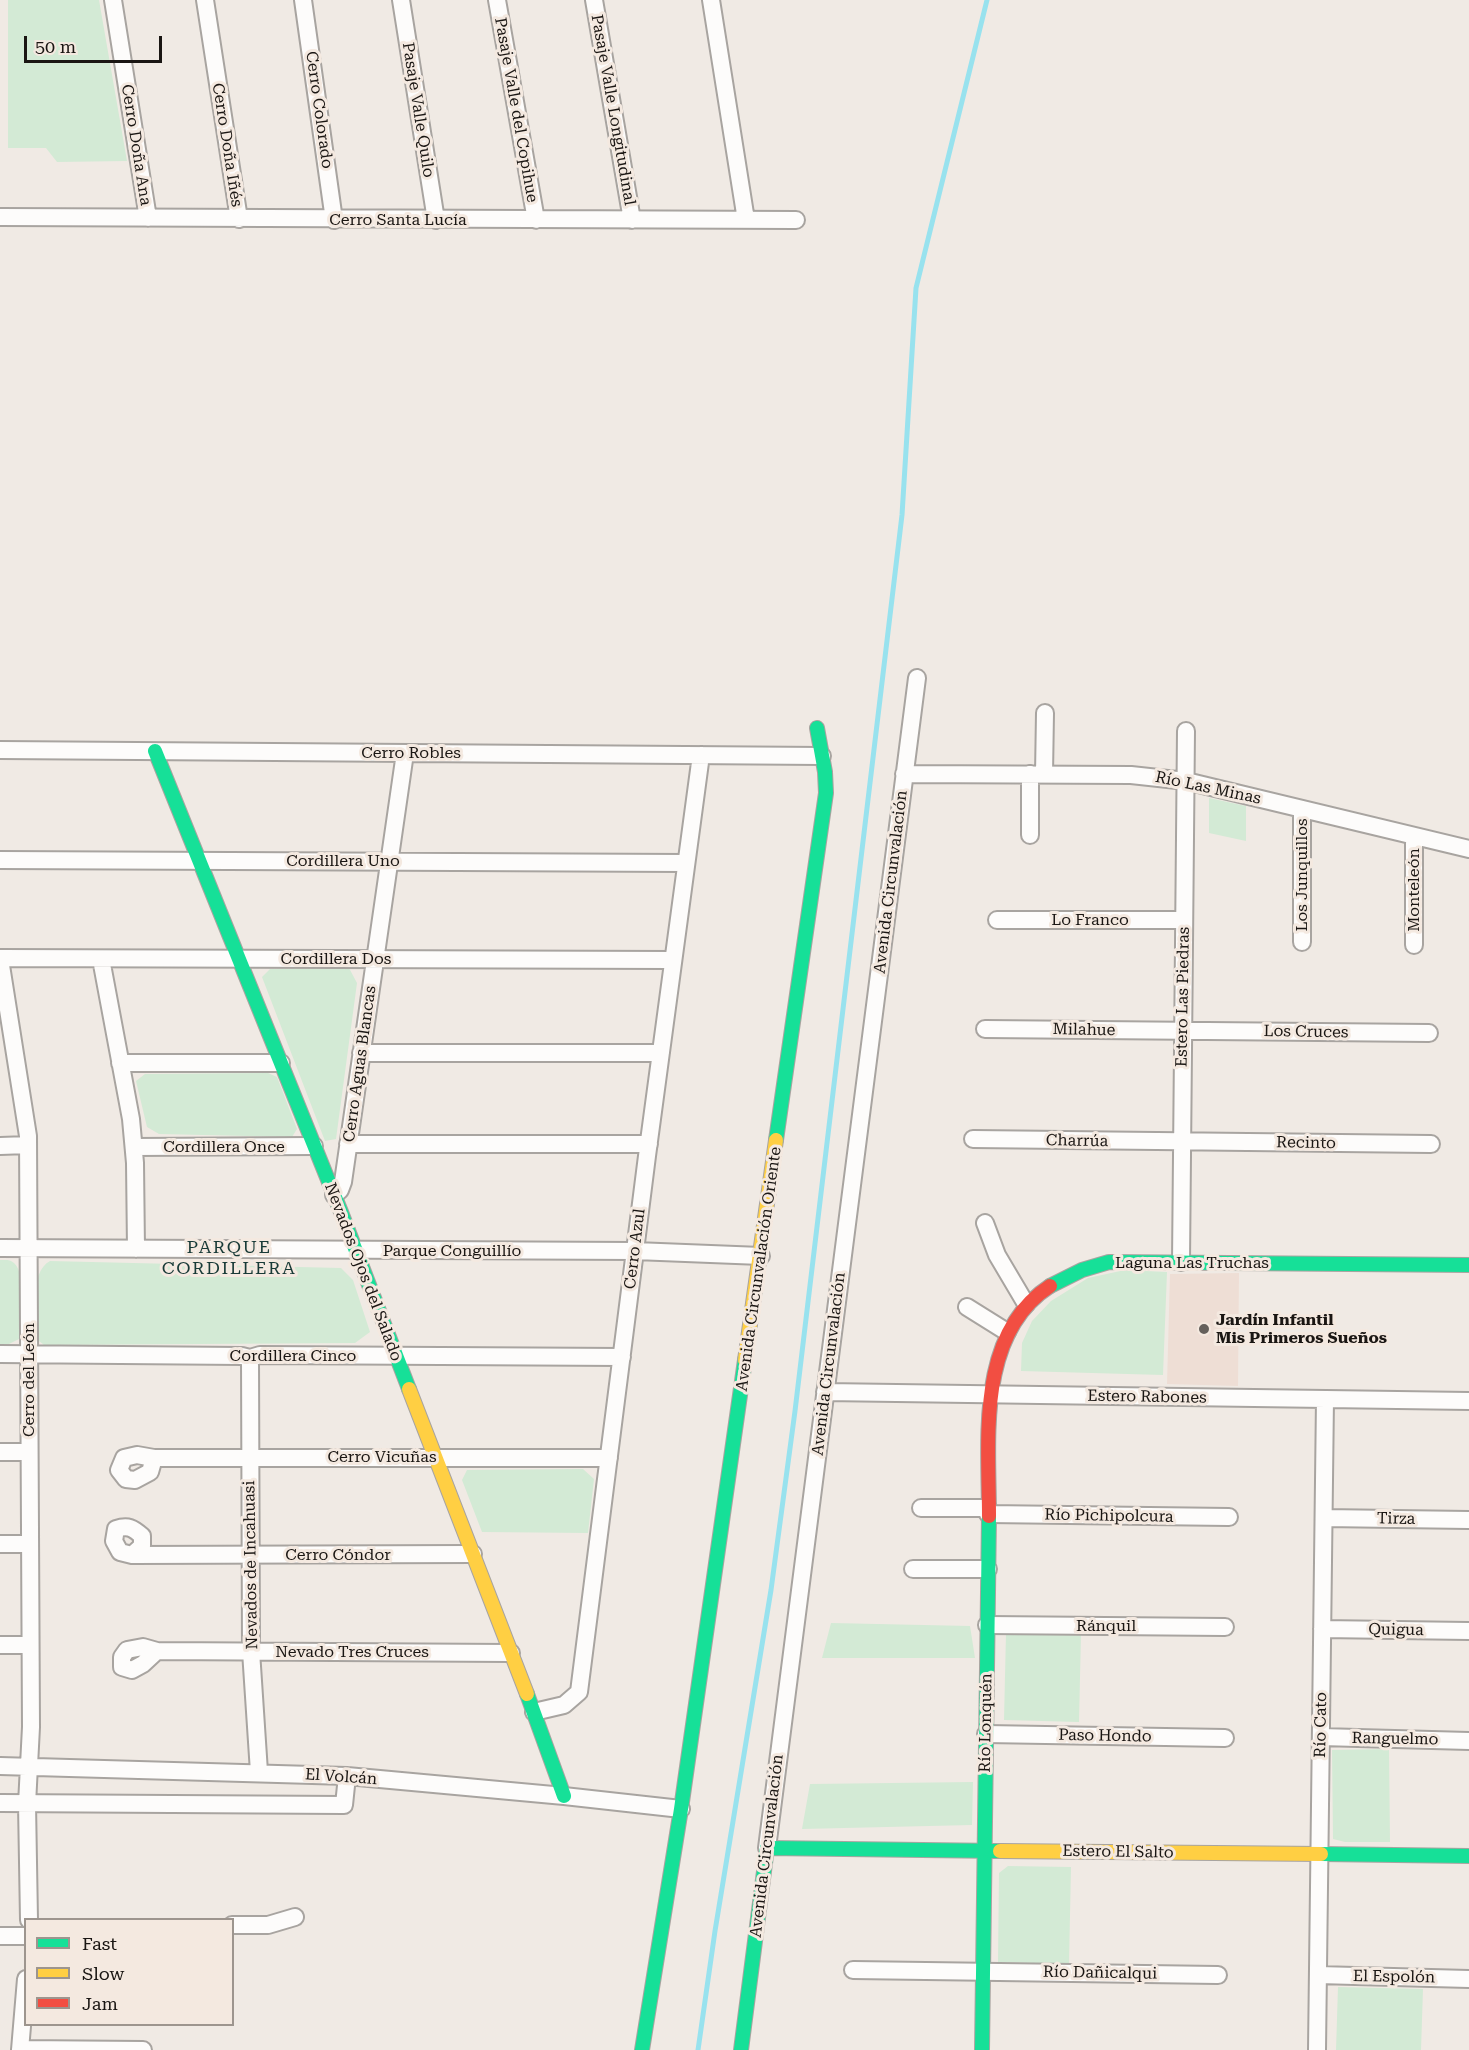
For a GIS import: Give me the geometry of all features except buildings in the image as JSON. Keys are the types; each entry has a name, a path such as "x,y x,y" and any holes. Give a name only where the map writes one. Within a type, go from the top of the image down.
{"street":[{"name":"Cerro Doña Ana","path":"113,0 148,218"},
{"name":"Cerro Doña Iñés","path":"205,0 239,219"},
{"name":"Cerro Colorado","path":"303,0 334,220"},
{"name":"Pasaje Valle Quilo","path":"401,0 436,220"},
{"name":"Pasaje Valle del Copihue","path":"497,0 536,220"},
{"name":"Pasaje Valle Longitudinal","path":"594,0 632,220"},
{"path":"711,0 746,220"},
{"name":"Cerro Santa Lucía","path":"0,217 796,220"},
{"name":"Avenida Circunvalación","path":"741,2050 917,678"},
{"path":"1030,835 1045,713"},
{"name":"Avenida Circunvalación Oriente","path":"681,1809 826,793 817,728"},
{"name":"Estero Las Piedras","path":"1181,1262 1186,731"},
{"name":"Cerro Robles","path":"0,750 822,756"},
{"name":"Nevados Ojos del Salado","path":"155,751 334,1195 534,1712 564,1796"},
{"name":"Cerro Aguas Blancas","path":"334,1195 340,1190 343,1182 405,753"},
{"name":"Cerro Azul","path":"534,1712 564,1705 579,1692 700,755"},
{"name":"Río Las Minas","path":"904,774 1131,775 1185,781 1469,849"},
{"name":"Los Junquillos","path":"1302,809 1302,942"},
{"name":"Monteleón","path":"1414,836 1414,945"},
{"name":"Cordillera Uno","path":"0,860 686,863"},
{"name":"Lo Franco","path":"997,920 1184,920"},
{"name":"Cordillera Dos","path":"0,959 673,960"},
{"name":"Cerro del León","path":"0,959 7,1047 28,1145 30,1645 27,1804 29,1918"},
{"path":"101,959 134,1147 136,1249"},
{"name":"Milahue","path":"985,1029 1183,1031"},
{"name":"Los Cruces","path":"1183,1031 1430,1033"},
{"path":"361,1053 661,1053"},
{"path":"120,1063 281,1063"},
{"name":"Charrúa","path":"973,1139 1182,1142"},
{"name":"Recinto","path":"1182,1142 1431,1144"},
{"path":"348,1144 649,1144"},
{"path":"0,1146 28,1145"},
{"name":"Cordillera Once","path":"134,1147 314,1146"},
{"path":"985,1223 997,1255 1026,1304"},
{"name":"Parque Conguillío","path":"0,1248 635,1251 761,1256"},
{"name":"Laguna Las Truchas","path":"990,1395 996,1362 1007,1332 1026,1304 1054,1282 1090,1266 1127,1261 1469,1265"},
{"path":"967,1307 1007,1332"},
{"name":"Cordillera Cinco","path":"0,1354 242,1356 250,1358 260,1355 622,1357"},
{"name":"Nevados de Incahuasi","path":"250,1358 251,1651 259,1772"},
{"name":"Estero Rabones","path":"825,1392 1469,1401"},
{"name":"Río Lonquén","path":"982,2050 990,1395"},
{"name":"Río Cato","path":"1317,2050 1325,1399"},
{"path":"0,1452 29,1452"},
{"name":"Cerro Vicuñas","path":"154,1458 609,1458"},
{"name":"Río Pichipolcura","path":"921,1508 1228,1517"},
{"name":"Tirza","path":"1324,1518 1469,1520"},
{"path":"0,1544 30,1544"},
{"name":"Cerro Cóndor","path":"132,1555 473,1554"},
{"path":"913,1569 988,1569"},
{"name":"Ránquil","path":"987,1625 1225,1627"},
{"name":"Quigua","path":"1322,1629 1469,1631"},
{"path":"0,1645 30,1645"},
{"name":"Nevado Tres Cruces","path":"157,1651 511,1653"},
{"name":"Paso Hondo","path":"986,1734 1225,1738"},
{"name":"Ranguelmo","path":"1321,1737 1469,1741"},
{"name":"El Volcán","path":"0,1766 347,1776 681,1809"},
{"name":"El Volcán","path":"0,1803 344,1805 347,1776"},
{"path":"642,2050 681,1809"},
{"name":"Estero El Salto","path":"767,1848 1469,1856"},
{"path":"234,1925 268,1925 295,1917"},
{"path":"0,1936 24,1936"},
{"name":"Río Dañicalqui","path":"853,1970 1218,1975"},
{"name":"El Espolón","path":"1318,1975 1469,1978"},
{"path":"24,2003 20,2050 143,2050"}],"shaded area":[{"name":"Jardín Infantil Mis Primeros Sueños","path":"1239,1273 1238,1386 1167,1384 1170,1274"}],"green space":[{"path":"8,0 99,0 127,161 57,162 46,148 8,148"},
{"path":"1209,798 1246,806 1246,841 1209,833"},
{"path":"349,968 357,983 336,1139 325,1141 262,977 270,969"},
{"path":"268,1073 277,1077 297,1129 292,1137 159,1134 147,1127 136,1081 145,1074"},
{"path":"0,1260 9,1260 14,1263 21,1277 22,1311 19,1339 9,1344 0,1344"},
{"path":"50,1261 341,1268 353,1280 370,1332 355,1343 44,1345 38,1340 35,1297 39,1275"},
{"path":"1125,1270 1167,1272 1163,1375 1021,1371 1022,1343 1032,1321 1051,1301 1088,1278"},
{"path":"583,1469 594,1479 588,1533 482,1532 462,1480 467,1470"},
{"path":"831,1623 970,1626 975,1658 822,1658"},
{"path":"1006,1633 1081,1634 1079,1722 1004,1720"},
{"path":"1389,1749 1390,1842 1345,1842 1333,1839 1332,1750"},
{"path":"973,1782 972,1825 802,1829 810,1784"},
{"path":"1008,1866 1071,1867 1069,1964 998,1962 999,1873"},
{"path":"1338,1987 1423,1989 1421,2050 1336,2050"}],"waterway":[{"path":"698,2050 715,1931 771,1590 795,1411 902,515 916,288 987,0"}],"traffic: fast":[{"path":"776,1140 826,793 825,772 817,728"},
{"path":"155,751 341,1212 409,1389"},
{"path":"1050,1286 1082,1270 1109,1262 1469,1265"},
{"path":"642,2050 681,1809 745,1360"},
{"path":"982,2050 989,1516"},
{"path":"527,1694 564,1796"},
{"path":"741,2050 767,1848 1000,1851"},
{"path":"1321,1854 1469,1856"}],"traffic: slow":[{"path":"745,1360 776,1140"},
{"path":"409,1389 527,1694"},
{"path":"1000,1851 1321,1854"}],"traffic: jam":[{"path":"989,1516 989,1422 998,1360 1009,1331 1026,1307 1050,1286"}],"place":[{"name":"Jardín Infantil Mis Primeros Sueños","path":"1204,1329"}],"district":[{"name":"PARQUE CORDILLERA","path":"229,1258"}]}
